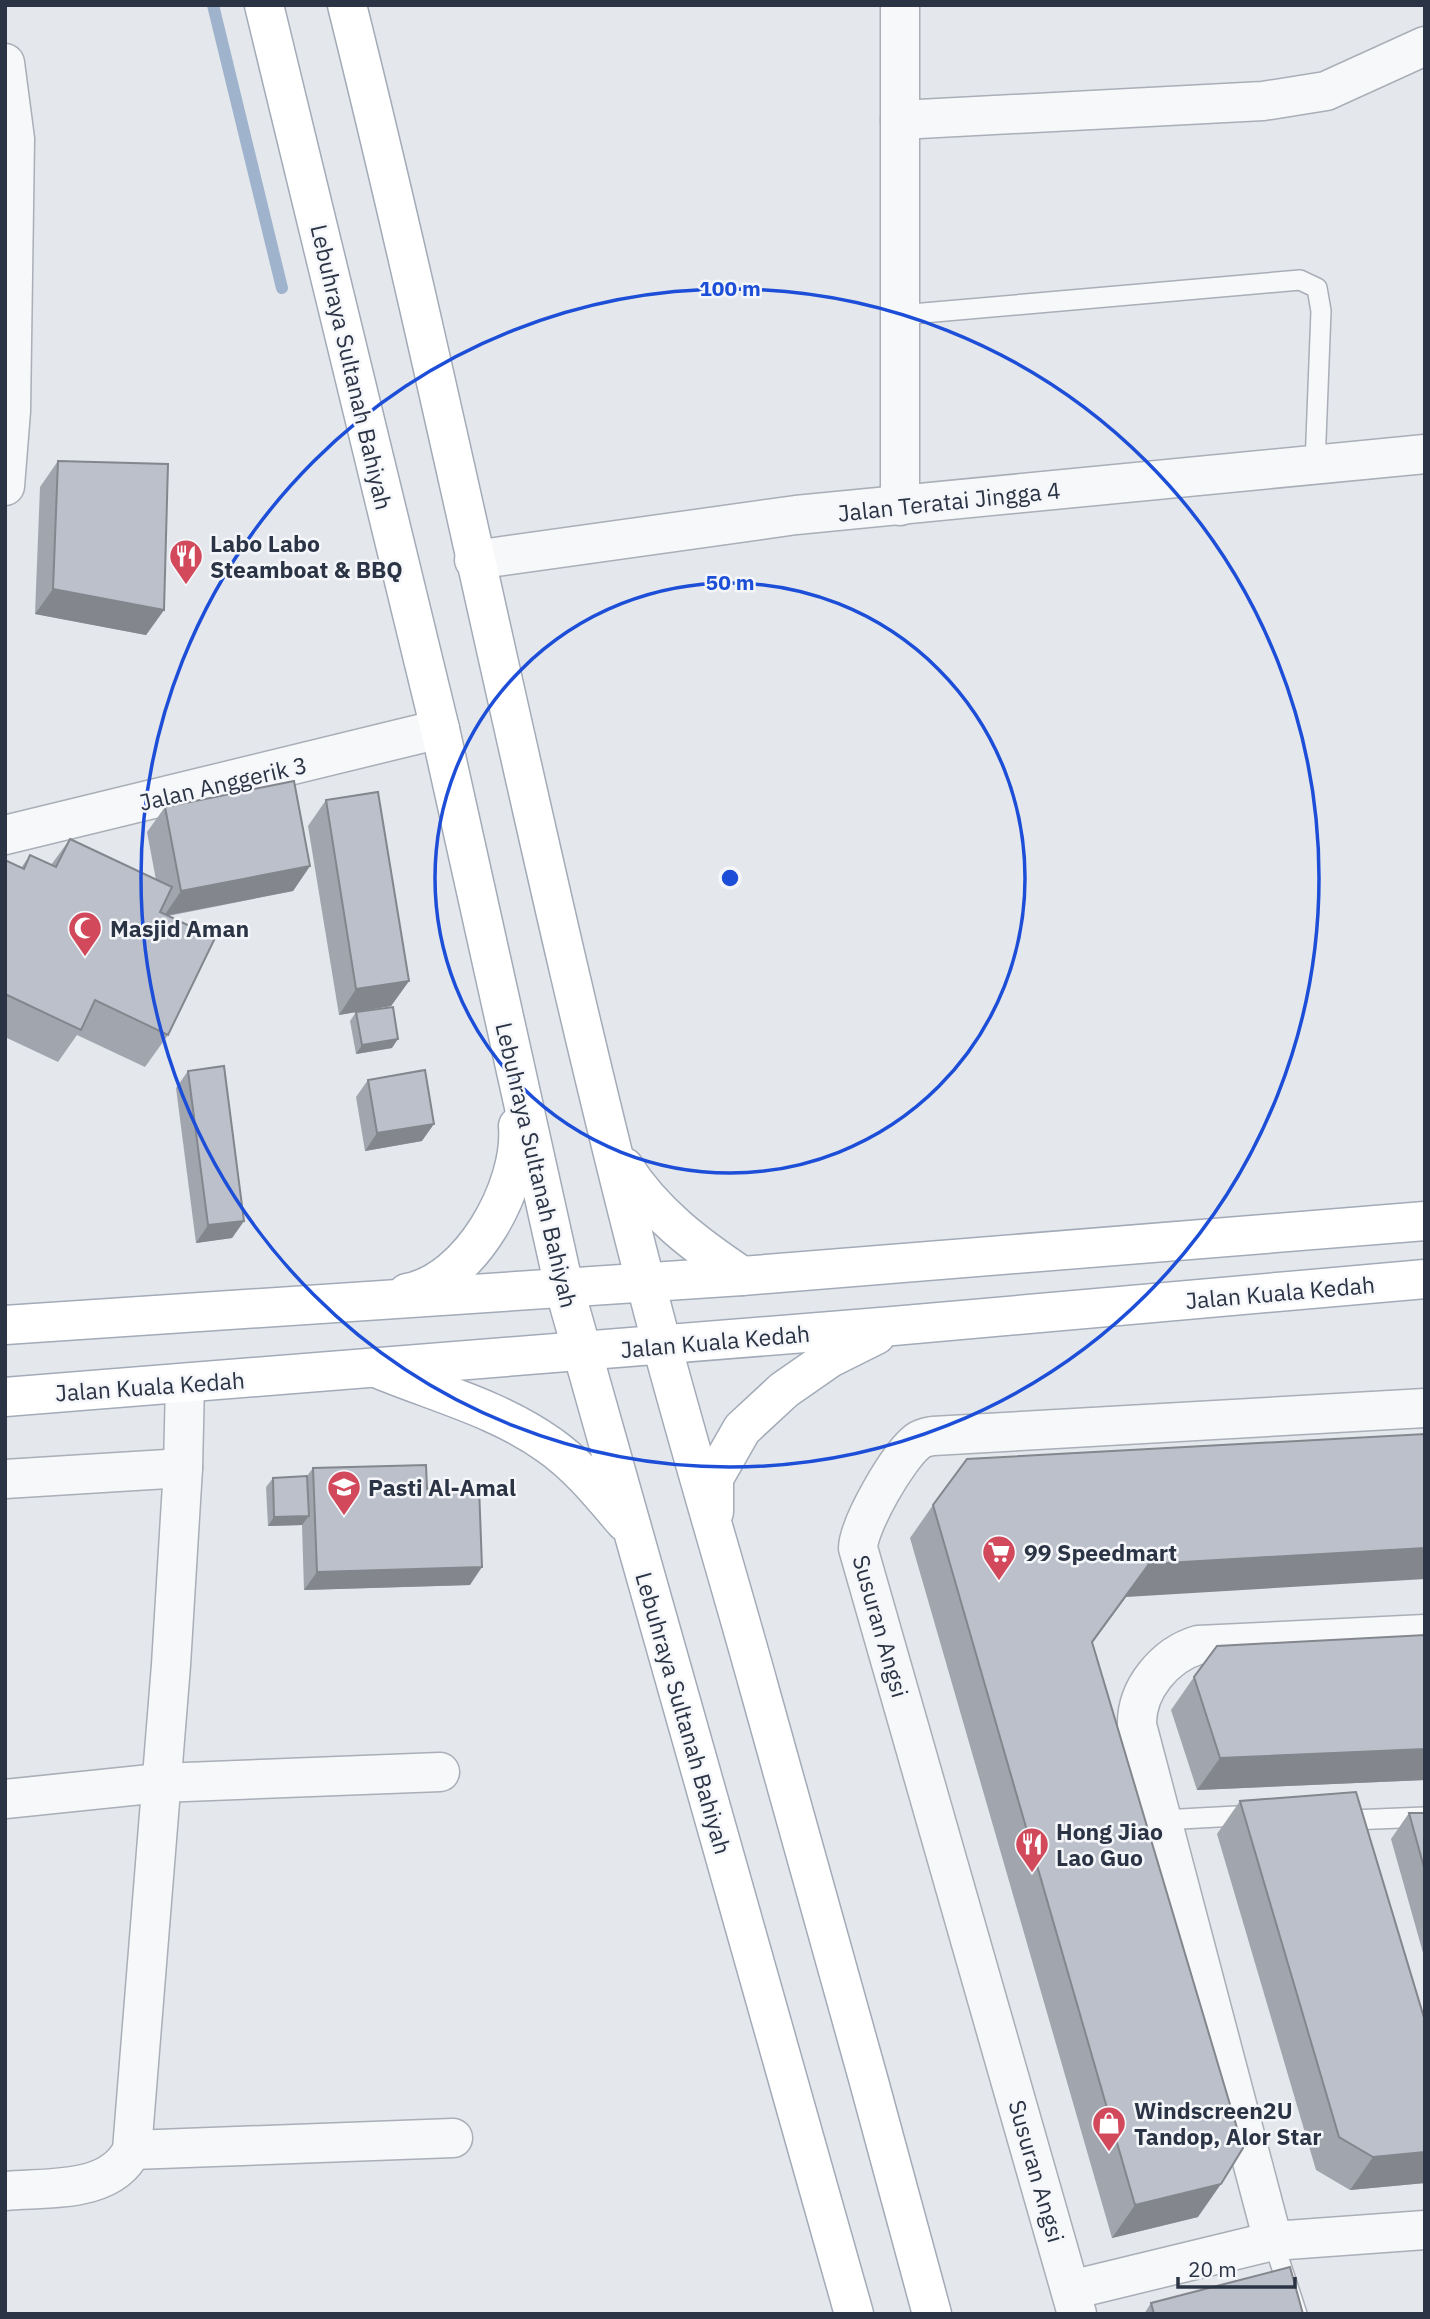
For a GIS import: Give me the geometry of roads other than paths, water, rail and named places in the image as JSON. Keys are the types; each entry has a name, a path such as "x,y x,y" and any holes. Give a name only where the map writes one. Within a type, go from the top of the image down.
{"main road":[{"name":"Lebuhraya Sultanah Bahiyah","path":"264,5 440,729 514,1072 564,1287 854,2314"},
{"path":"283,5 295,124"},
{"path":"347,5 400,216 474,560 662,1345 932,2314"},
{"path":"360,1301 424,1290 474,1250 507,1196 519,1134 514,1072"},
{"path":"606,1120 624,1169 658,1210 697,1246 742,1276"},
{"path":"5,1325 742,1276 1425,1221"},
{"name":"Jalan Kuala Kedah","path":"5,1397 893,1326 1425,1279"},
{"path":"715,1528 714,1478 743,1429 784,1390 821,1364 893,1326"},
{"path":"376,1368 497,1414 550,1445 595,1486 634,1534"}],"street":[{"path":"900,5 900,506"},
{"path":"900,120 1263,101 1326,91 1425,46"},
{"path":"5,63 10,140 5,486"},
{"name":"Jalan Teratai Jingga 4","path":"474,560 796,515 1425,454"},
{"name":"Jalan Anggerik 3","path":"5,835 440,729"},
{"path":"5,2191 84,2184 106,2179 124,2167 132,2150 183,1468 185,1383"},
{"name":"Susuran Angsi","path":"1074,2302 858,1548 863,1520 909,1450 920,1439 933,1436 1425,1408"},
{"path":"5,1479 183,1468"},
{"path":"1273,2241 1137,1725 1136,1710 1140,1698 1168,1659 1180,1650 1198,1645 1425,1634"},
{"path":"5,1799 160,1783 440,1772"},
{"path":"132,2150 453,2138"},
{"path":"1074,2302 1273,2241 1425,2230"}],"lane":[{"path":"900,314 1300,280 1317,288 1321,312 1315,465"},
{"path":"1328,1812 1351,1820 1425,1817"},
{"path":"1162,1820 1272,1815"},
{"path":"1351,1820 1360,1846"},
{"path":"1273,2241 1297,2314"}],"waterway":[{"path":"213,5 282,288"}],"place":[{"name":"Labo Labo Steamboat & BBQ","path":"186,586"},
{"name":"Masjid Aman","path":"85,958"},
{"name":"Pasti Al-Amal","path":"344,1517"},
{"name":"99 Speedmart","path":"999,1582"},
{"name":"Hong Jiao Lao Guo","path":"1032,1874"},
{"name":"Windscreen2U Tandop, Alor Star","path":"1109,2153"}]}
